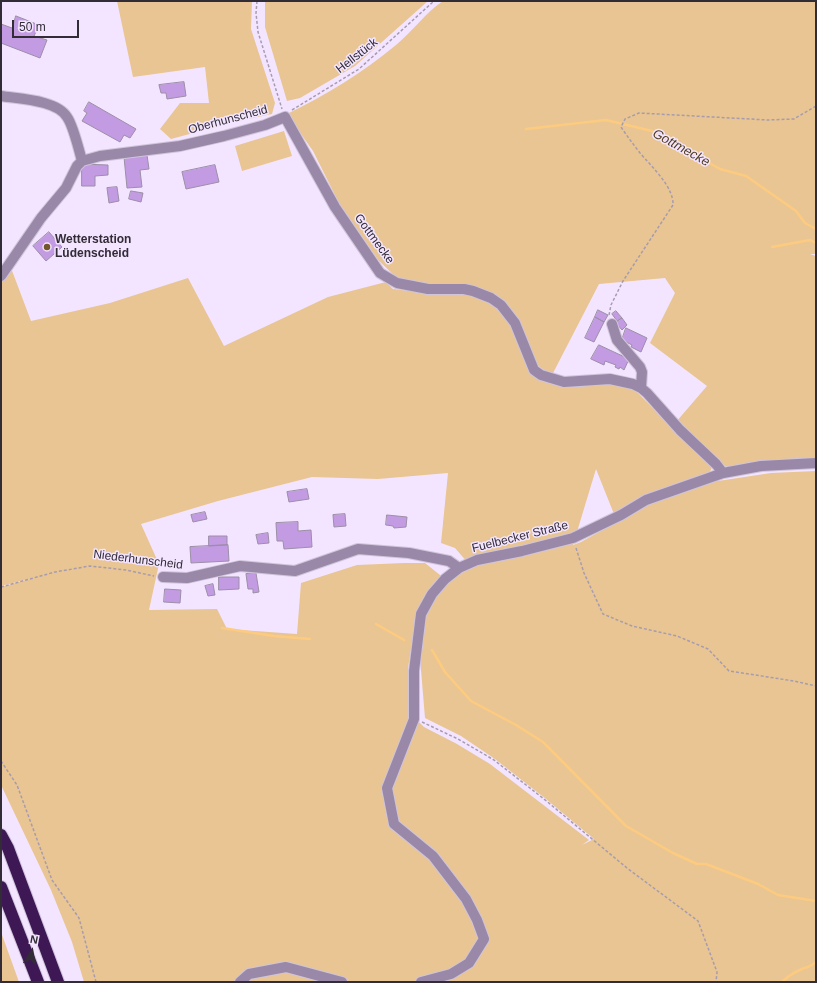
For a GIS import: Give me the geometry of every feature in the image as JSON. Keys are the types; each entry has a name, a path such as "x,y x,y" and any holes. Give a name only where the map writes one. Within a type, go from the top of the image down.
{"highway":[{"path":"1,835 8,848 58,982"},
{"path":"1,887 38,982"}],"street":[{"path":"1,96 45,103 60,108 68,117 82,161 77,166 66,188 41,218 1,276"},
{"name":"Oberhunscheid","path":"82,161 100,156 180,146 265,125 285,117"},
{"name":"Gottmecke","path":"285,117 335,208 380,273 397,283 428,289 464,289 491,298 501,305 515,324 534,370 542,375 564,382 610,379 633,384 642,388 680,430 716,464 723,473"},
{"path":"612,324 617,340 640,367 642,372 642,388"},
{"name":"Fuelbecker Straße","path":"421,982 451,974 469,963 484,939 477,920 466,899 438,862 433,856 394,824 387,788 414,719 414,671 421,614 432,594 445,579 459,568 477,560 522,551 573,538 621,515 646,500 723,473 761,466 816,463"},
{"name":"Niederhunscheid","path":"163,578 187,578 240,566 295,571 358,549 408,553 449,561 459,568"},
{"path":"240,982 249,974 286,968 342,982"}],"path":[{"name":"Oberhunscheid","path":"257,1 256,13 258,32 285,117"},
{"name":"Hellstück","path":"285,117 296,107 359,69 434,1"},
{"path":"612,324 609,315 610,305 673,205 673,199 666,184 638,151 621,127 625,120 639,113 768,120 794,119 816,106"},
{"path":"573,538 584,573 603,614 632,626 677,636 708,649 729,671 816,686"},
{"name":"Niederhunscheid","path":"1,587 54,572 90,566 126,570 163,578"},
{"path":"414,719 458,739 494,760 544,799 627,868 698,921 717,972 716,982"},
{"path":"1,761 17,785 52,880 79,918 96,982"}],"shaded area":[{"path":"117,1 252,1 251,29 275,103 272,114 230,123 171,139 160,129 180,103 209,103 205,67 133,77"},
{"path":"265,1 428,1 355,66 300,98 287,101 265,27"},
{"path":"443,1 816,1 816,254 810,254 816,256 816,458 734,468 725,466 676,422 707,386 650,343 675,293 665,278 599,284 552,375 538,366 504,303 398,279 378,260 339,203 313,151 287,114 330,91 370,65 402,40 430,11"},
{"path":"284,131 292,156 242,171 235,146"},
{"path":"11,268 31,321 110,303 188,278 224,346 328,297 386,282 393,289 428,293 463,293 489,301 498,307 514,331 532,375 541,380 560,385 615,383 629,387 638,393 674,430 713,465 710,472 614,514 596,469 573,545 649,504 717,480 771,473 816,471 816,982 84,982 72,942 51,890 1,785 1,587 36,577 1,586 1,282","holes":["448,473 441,543 455,548 468,563 445,579 425,563 404,563 357,565 301,583 297,634 227,629 217,609 149,610 159,564 141,524 218,501 312,477 378,479","417,612 421,614 421,670 425,718 461,736 495,759 594,839 582,845 589,840 490,764 457,744 424,727 409,712 408,668"]},
{"path":"1,932 19,982 1,982"}],"building":[{"path":"16,16 39,25 34,36 47,40 40,58 1,43 1,24 12,28"},
{"path":"184,82 186,96 167,99 166,93 161,93 159,85"},
{"path":"89,102 136,129 130,138 124,135 120,142 82,121 87,113 84,111"},
{"path":"147,155 149,169 140,170 142,187 127,188 124,157"},
{"path":"82,164 108,165 108,175 95,176 95,186 82,186"},
{"path":"215,165 219,182 186,189 182,172"},
{"path":"117,187 119,201 109,203 107,188"},
{"path":"131,191 143,193 141,202 129,199"},
{"name":"Wetterstation Lüdenscheid","path":"49,232 62,247 46,261 33,246"},
{"path":"598,310 608,315 604,322 595,317"},
{"path":"616,311 622,318 617,321 612,314"},
{"path":"595,317 604,322 594,342 585,338"},
{"path":"622,318 627,325 622,330 616,323"},
{"path":"626,328 647,338 641,352 622,340"},
{"path":"599,345 629,359 624,370 620,367 619,369 615,367 616,365 605,361 604,365 591,359"},
{"path":"307,489 309,499 289,502 287,492"},
{"path":"205,512 207,519 193,522 191,515"},
{"path":"345,514 346,526 334,527 333,515"},
{"path":"387,515 407,517 406,527 394,528 393,526 386,525"},
{"path":"298,522 298,531 311,530 312,547 284,549 283,541 277,541 276,523"},
{"path":"268,533 269,543 258,544 256,535"},
{"path":"209,536 227,536 227,545 209,546"},
{"path":"228,545 229,561 191,563 190,547"},
{"path":"256,573 259,592 253,593 253,589 248,589 246,574"},
{"path":"219,577 239,577 239,589 219,590"},
{"path":"213,584 215,595 208,596 205,586"},
{"path":"165,589 181,590 180,603 164,602"}],"waterway":[{"name":"Gottmecke","path":"526,129 606,120 652,131 720,169 746,176 796,211 805,223 816,229"},
{"name":"Gottmecke","path":"772,247 810,240 816,243"},
{"path":"376,624 404,640"},
{"path":"222,628 274,636 310,639"},
{"path":"432,650 445,672 471,701 516,725 543,742 626,826 673,853 697,864 706,864 740,877 758,884 778,895 816,901"},
{"path":"782,982 794,973 816,962"}],"place":[{"name":"Wetterstation Lüdenscheid","path":"47,247"}]}
